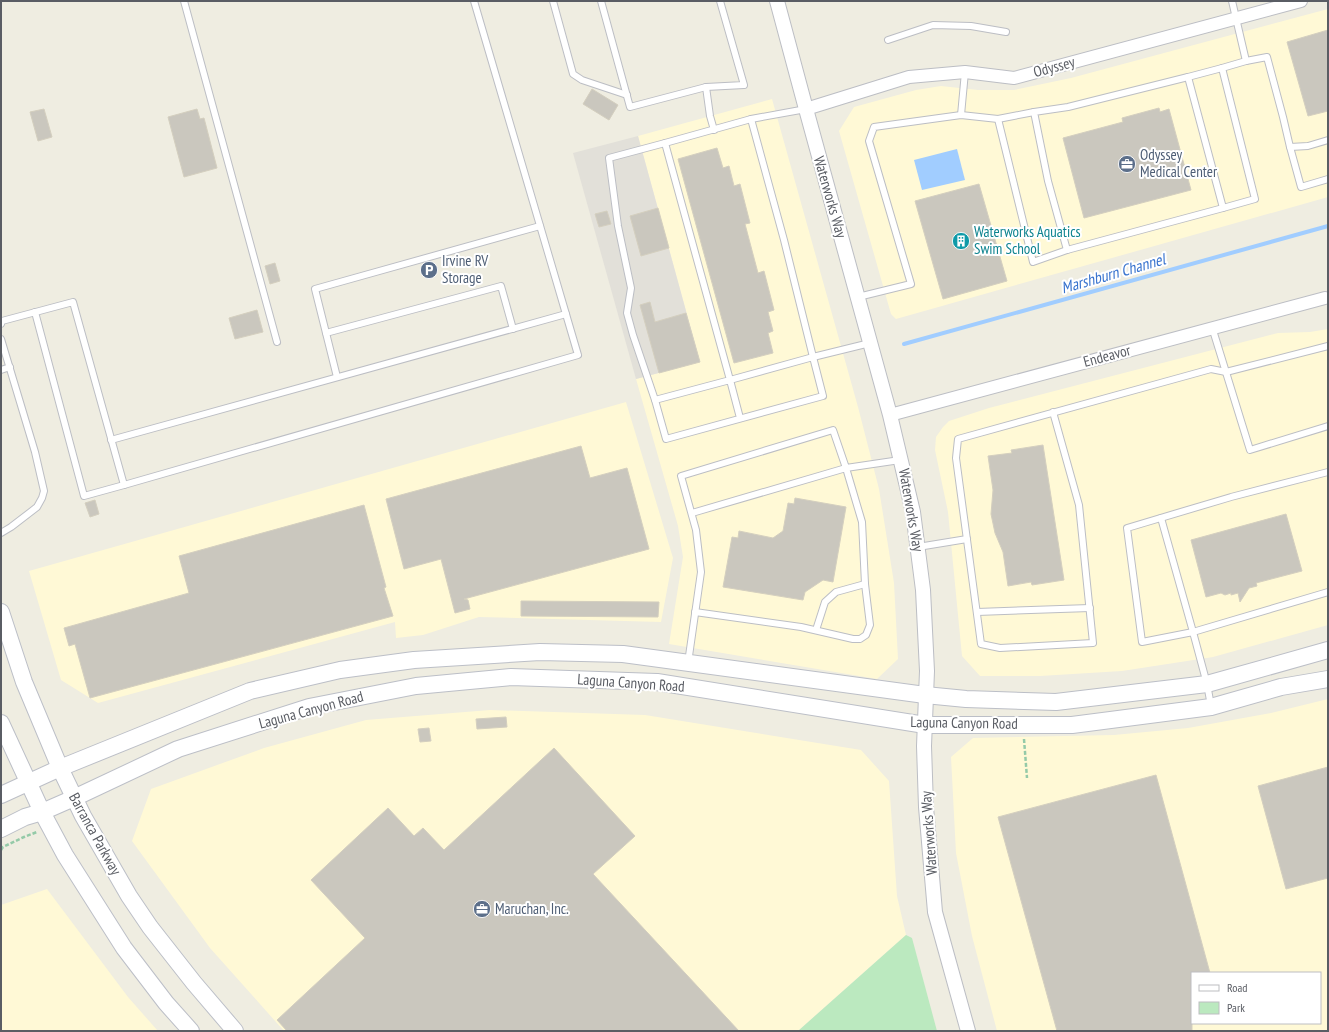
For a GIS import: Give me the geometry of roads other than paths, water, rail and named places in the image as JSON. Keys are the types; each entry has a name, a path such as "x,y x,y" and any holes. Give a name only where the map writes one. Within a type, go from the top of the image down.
{"main road":[{"name":"Barranca Parkway","path":"1,612 24,682 74,798 129,896 150,927 194,984 235,1031"},
{"name":"Laguna Canyon Road","path":"1,795 60,768 250,690 340,670 414,660 540,652 623,654 925,695 966,699 1056,702 1207,684 1328,650"},
{"name":"Laguna Canyon Road","path":"1,829 26,817 42,812 74,798 178,749 309,707 416,686 511,677 657,682 925,726 1072,725 1211,707 1281,687 1328,679"},
{"path":"1,723 42,812 65,855 124,948 166,1002 191,1031"}],"street":[{"name":"Waterworks Way","path":"777,1 902,460 913,512 923,590 927,671 925,695 926,807 935,912 968,1031"},
{"name":"Odyssey","path":"806,109 909,77 965,72 1014,78 1302,1"},
{"name":"Endeavor","path":"890,415 1212,327 1326,298"}],"lane":[{"path":"184,1 277,342"},
{"path":"35,312 84,496 578,354 474,1"},
{"path":"553,1 573,74 582,80 627,95"},
{"path":"601,1 630,107 706,87 744,85 720,1"},
{"path":"1232,1 1246,61"},
{"path":"888,40 933,25 971,26 1006,32"},
{"path":"858,297 911,284 869,141 874,126 961,115 998,119 1034,112 1068,108 1246,61 1267,57 1278,95 1290,147 1302,186 1328,179"},
{"path":"998,119 1033,262 1067,250 1255,199 1222,68"},
{"path":"961,115 965,72"},
{"path":"1188,77 1223,208"},
{"path":"706,87 710,116 714,130"},
{"path":"751,119 784,240 823,396 666,439 627,313 631,288 618,226 609,158 751,119 806,109"},
{"path":"1034,112 1048,181 1067,250"},
{"path":"1290,147 1308,146 1328,140"},
{"path":"665,143 740,418"},
{"path":"337,377 315,289 540,226"},
{"path":"326,333 501,286 513,329"},
{"path":"1,324 2,321 73,302 124,485"},
{"path":"111,440 566,314"},
{"path":"1212,327 1250,450 1328,426"},
{"path":"1,340 35,452 44,491 42,498 36,507 1,533"},
{"path":"655,400 870,343"},
{"path":"1053,412 1079,505 1094,643 1000,648 981,644 956,458 958,439 1053,412 1211,369 1226,372 1328,346"},
{"path":"1,370 10,367"},
{"path":"688,663 695,612 701,572 696,530 681,476 833,430 862,522 865,584 870,625 866,635 860,639 853,639 816,630 695,612"},
{"path":"692,513 846,468 902,460"},
{"path":"1328,472 1231,497 1127,528 1142,642 1193,632 1328,592"},
{"path":"1161,518 1207,684 1211,707"},
{"path":"918,547 967,540"},
{"path":"816,630 826,602 836,592 865,584"},
{"path":"976,612 1090,608"}],"water":[{"path":"957,149 965,180 922,190 914,160"}],"waterway":[{"name":"Marshburn Channel","path":"904,344 1328,226"}],"place":[{"name":"Odyssey Medical Center","path":"1127,164"},
{"name":"Waterworks Aquatics Swim School","path":"961,241"},
{"name":"Irvine RV Storage","path":"429,270"},
{"name":"Maruchan, Inc.","path":"482,909"}]}
